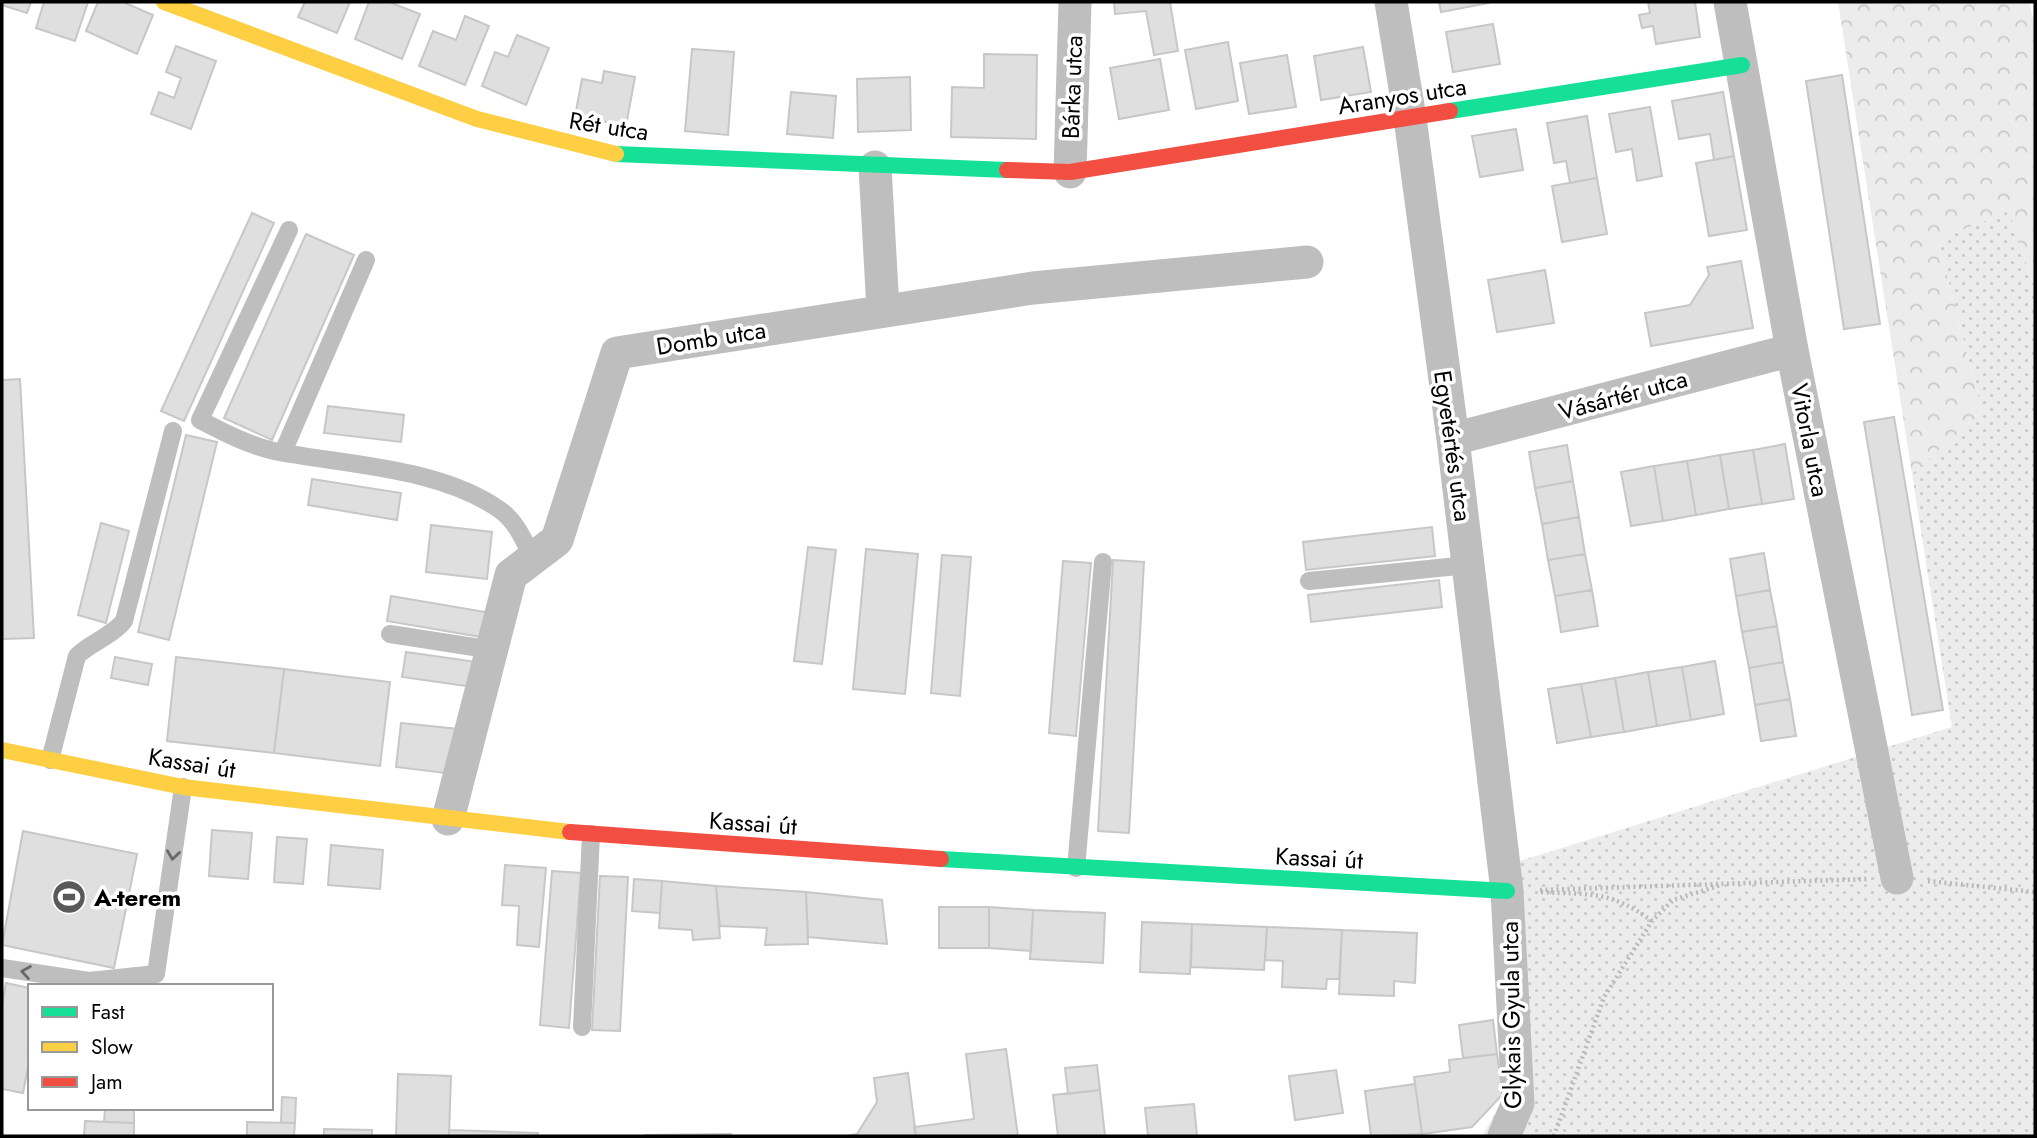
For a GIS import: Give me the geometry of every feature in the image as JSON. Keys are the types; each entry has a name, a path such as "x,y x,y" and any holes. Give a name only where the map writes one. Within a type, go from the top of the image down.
{"street":[{"name":"Rét utca","path":"164,2 477,119 547,139 615,154 875,167 1070,172"},
{"name":"Bárka utca","path":"1070,172 1075,2"},
{"name":"Egyetértés utca","path":"1391,2 1410,118 1453,439 1507,891"},
{"name":"Vitorla utca","path":"1730,2 1792,350 1897,878"},
{"name":"Aranyos utca","path":"1070,172 1742,65"},
{"path":"875,167 883,309"},
{"name":"Domb utca","path":"448,820 511,575 557,540 617,353 883,309 1033,288 1307,262"},
{"name":"Vásártér utca","path":"1453,439 1792,350"},
{"name":"Kassai út","path":"2,751 183,787 448,820 591,834 1076,867 1507,891"},
{"name":"Glykais Gyula utca","path":"1504,1136 1518,1104 1507,891"}],"lane":[{"path":"289,230 200,420 240,440 283,452 438,481 471,492 502,511 516,526 533,558"},
{"path":"283,452 366,260"},
{"path":"50,760 77,656 115,631 124,621 173,431"},
{"path":"1076,867 1103,562"},
{"path":"1309,581 1468,565"},
{"path":"390,634 493,650"},
{"path":"2,968 89,981 156,974 183,787"},
{"path":"582,1027 591,834"}],"path":[{"path":"1507,891 1729,883 1673,900 1652,921 1604,997 1554,1136"},
{"path":"1507,891 1603,895 1634,909 1652,921"}],"green space":[{"path":"1838,2 2029,2 2035,25 2035,289 2009,211 1938,240 1982,412 1912,474"},
{"path":"2009,211 2035,289 2035,1136 1482,1136 1512,1085 1494,869 1952,727 1912,474 1982,412 1938,240"}],"building":[{"path":"2,2 31,2 27,13 2,5"},
{"path":"44,2 88,2 75,41 36,28"},
{"path":"98,2 123,2 153,15 137,54 86,31"},
{"path":"305,2 350,2 337,33 298,17"},
{"path":"369,2 389,2 420,14 402,59 355,39"},
{"path":"1114,2 1170,2 1178,51 1154,55 1146,11 1115,14"},
{"path":"1439,2 1489,2 1489,3 1441,12"},
{"path":"1648,2 1695,2 1700,37 1656,44 1653,26 1642,28 1639,15 1650,13"},
{"path":"465,16 489,26 465,85 419,66 433,31 456,40"},
{"path":"1493,24 1500,64 1453,72 1446,32"},
{"path":"517,35 549,48 526,105 482,86 495,52 508,57"},
{"path":"1228,42 1238,101 1196,109 1185,50"},
{"path":"176,46 216,61 191,129 151,114 159,92 174,98 181,78 166,72"},
{"path":"1363,47 1371,92 1321,100 1314,56"},
{"path":"692,49 734,52 728,135 685,131"},
{"path":"984,54 1037,55 1036,139 951,137 952,87 984,88"},
{"path":"1287,55 1296,107 1249,114 1240,63"},
{"path":"1160,59 1169,110 1119,119 1110,68"},
{"path":"604,71 635,77 626,126 575,116 582,79 602,83"},
{"path":"1842,75 1880,324 1844,329 1806,81"},
{"path":"910,77 911,130 858,132 857,79"},
{"path":"791,92 836,96 833,138 787,134"},
{"path":"1723,92 1734,156 1714,160 1710,134 1679,139 1672,101"},
{"path":"1650,107 1662,176 1637,181 1632,149 1616,152 1609,114"},
{"path":"1587,116 1597,178 1570,183 1566,161 1554,163 1547,123"},
{"path":"1516,129 1523,170 1480,177 1472,136"},
{"path":"1734,156 1747,230 1709,236 1696,163"},
{"path":"1597,178 1607,234 1562,242 1552,186"},
{"path":"252,213 274,223 184,421 161,411"},
{"path":"306,234 354,255 272,440 224,418"},
{"path":"1741,261 1753,328 1651,346 1645,313 1690,305 1709,275 1707,267"},
{"path":"1545,270 1554,323 1497,332 1488,280"},
{"path":"20,379 34,638 2,639 2,380"},
{"path":"328,406 404,415 401,442 324,433"},
{"path":"1894,417 1943,710 1912,715 1864,422"},
{"path":"186,435 217,442 169,640 138,632"},
{"path":"1785,444 1794,499 1762,504 1753,450"},
{"path":"1567,445 1573,481 1535,488 1529,452"},
{"path":"1753,450 1762,504 1729,509 1720,455"},
{"path":"1720,455 1729,509 1696,515 1687,461"},
{"path":"1687,461 1696,515 1663,521 1654,466"},
{"path":"1654,466 1663,521 1631,526 1621,472"},
{"path":"312,479 401,493 397,520 308,505"},
{"path":"1573,481 1579,517 1542,524 1535,488"},
{"path":"1579,517 1585,554 1548,560 1542,524"},
{"path":"101,523 129,531 106,623 78,615"},
{"path":"431,525 492,532 487,579 426,572"},
{"path":"1432,527 1435,556 1306,570 1303,542"},
{"path":"808,547 836,550 822,664 794,661"},
{"path":"866,549 918,554 905,694 853,689"},
{"path":"1764,553 1770,590 1736,596 1730,559"},
{"path":"1585,554 1592,590 1555,596 1548,560"},
{"path":"942,555 971,557 960,696 931,693"},
{"path":"1113,560 1144,562 1129,833 1098,831"},
{"path":"1063,561 1091,563 1076,736 1049,733"},
{"path":"1439,580 1442,607 1311,622 1308,595"},
{"path":"1592,590 1598,626 1561,632 1555,596"},
{"path":"1770,590 1777,626 1742,632 1736,596"},
{"path":"391,596 491,613 487,638 387,621"},
{"path":"1777,626 1783,662 1749,668 1742,632"},
{"path":"406,652 477,662 474,687 402,677"},
{"path":"115,657 152,664 148,685 111,678"},
{"path":"176,657 284,669 274,753 167,741"},
{"path":"1715,661 1724,714 1691,720 1682,667"},
{"path":"1783,662 1790,699 1755,705 1749,668"},
{"path":"1682,667 1691,720 1657,726 1648,672"},
{"path":"284,669 390,682 380,766 274,753"},
{"path":"1648,672 1657,726 1624,732 1615,678"},
{"path":"1615,678 1624,732 1591,737 1581,684"},
{"path":"1581,684 1591,737 1557,743 1548,689"},
{"path":"1790,699 1796,736 1761,741 1755,705"},
{"path":"401,723 458,729 453,774 396,767"},
{"path":"212,830 252,833 248,879 209,876"},
{"name":"A-terem","path":"23,831 137,854 114,968 2,945"},
{"path":"277,837 307,839 303,884 274,882"},
{"path":"331,845 383,850 380,889 328,885"},
{"path":"505,865 546,868 539,947 517,945 519,906 502,905"},
{"path":"552,871 581,873 569,1028 540,1025"},
{"path":"600,876 628,877 620,1031 592,1030"},
{"path":"634,879 662,881 660,913 632,911"},
{"path":"662,881 716,886 720,938 693,940 692,930 659,928"},
{"path":"716,886 806,892 808,944 765,945 767,928 720,926"},
{"path":"806,892 882,900 887,944 808,937"},
{"path":"939,907 989,907 989,948 939,948"},
{"path":"989,907 1033,910 1031,951 989,948"},
{"path":"1033,910 1105,913 1103,963 1030,959"},
{"path":"1142,922 1192,924 1190,974 1140,972"},
{"path":"1192,924 1267,927 1264,970 1191,967"},
{"path":"1267,927 1342,930 1339,979 1327,979 1326,989 1282,987 1283,961 1265,960"},
{"path":"1342,930 1417,933 1415,983 1394,981 1394,996 1339,994"},
{"path":"6,983 28,988 28,1067 23,1093 2,1089 2,1005"},
{"path":"1493,1020 1497,1054 1463,1058 1459,1025"},
{"path":"1006,1049 1018,1136 916,1136 914,1127 974,1119 966,1054"},
{"path":"1497,1054 1503,1094 1472,1127 1422,1134 1414,1077 1450,1072 1449,1060"},
{"path":"1097,1065 1100,1090 1068,1094 1065,1068"},
{"path":"1336,1070 1343,1113 1295,1120 1289,1076"},
{"path":"908,1073 916,1136 846,1136 857,1134 877,1102 874,1078"},
{"path":"398,1074 451,1076 449,1136 396,1136"},
{"path":"1415,1084 1422,1134 1371,1136 1365,1091"},
{"path":"1100,1090 1105,1136 1058,1136 1053,1095"},
{"path":"282,1097 296,1098 295,1123 281,1123"},
{"path":"1194,1104 1197,1136 1148,1136 1145,1108"},
{"path":"105,1110 134,1110 134,1123 104,1122"},
{"path":"85,1121 134,1123 134,1136 84,1136"},
{"path":"247,1122 295,1123 294,1136 247,1136"},
{"path":"324,1129 372,1130 372,1136 324,1136"},
{"path":"449,1130 538,1133 538,1136 449,1136"},
{"path":"645,1135 731,1136 645,1136"}],"traffic: fast":[{"path":"1450,111 1742,65"},
{"path":"616,154 1007,170"},
{"path":"941,859 1507,891"}],"traffic: slow":[{"path":"164,2 477,119 616,154"},
{"path":"2,750 183,787 570,832"}],"traffic: jam":[{"path":"1007,170 1070,172 1450,111"},
{"path":"570,832 941,859"}],"place":[{"name":"A-terem","path":"69,897"}]}
